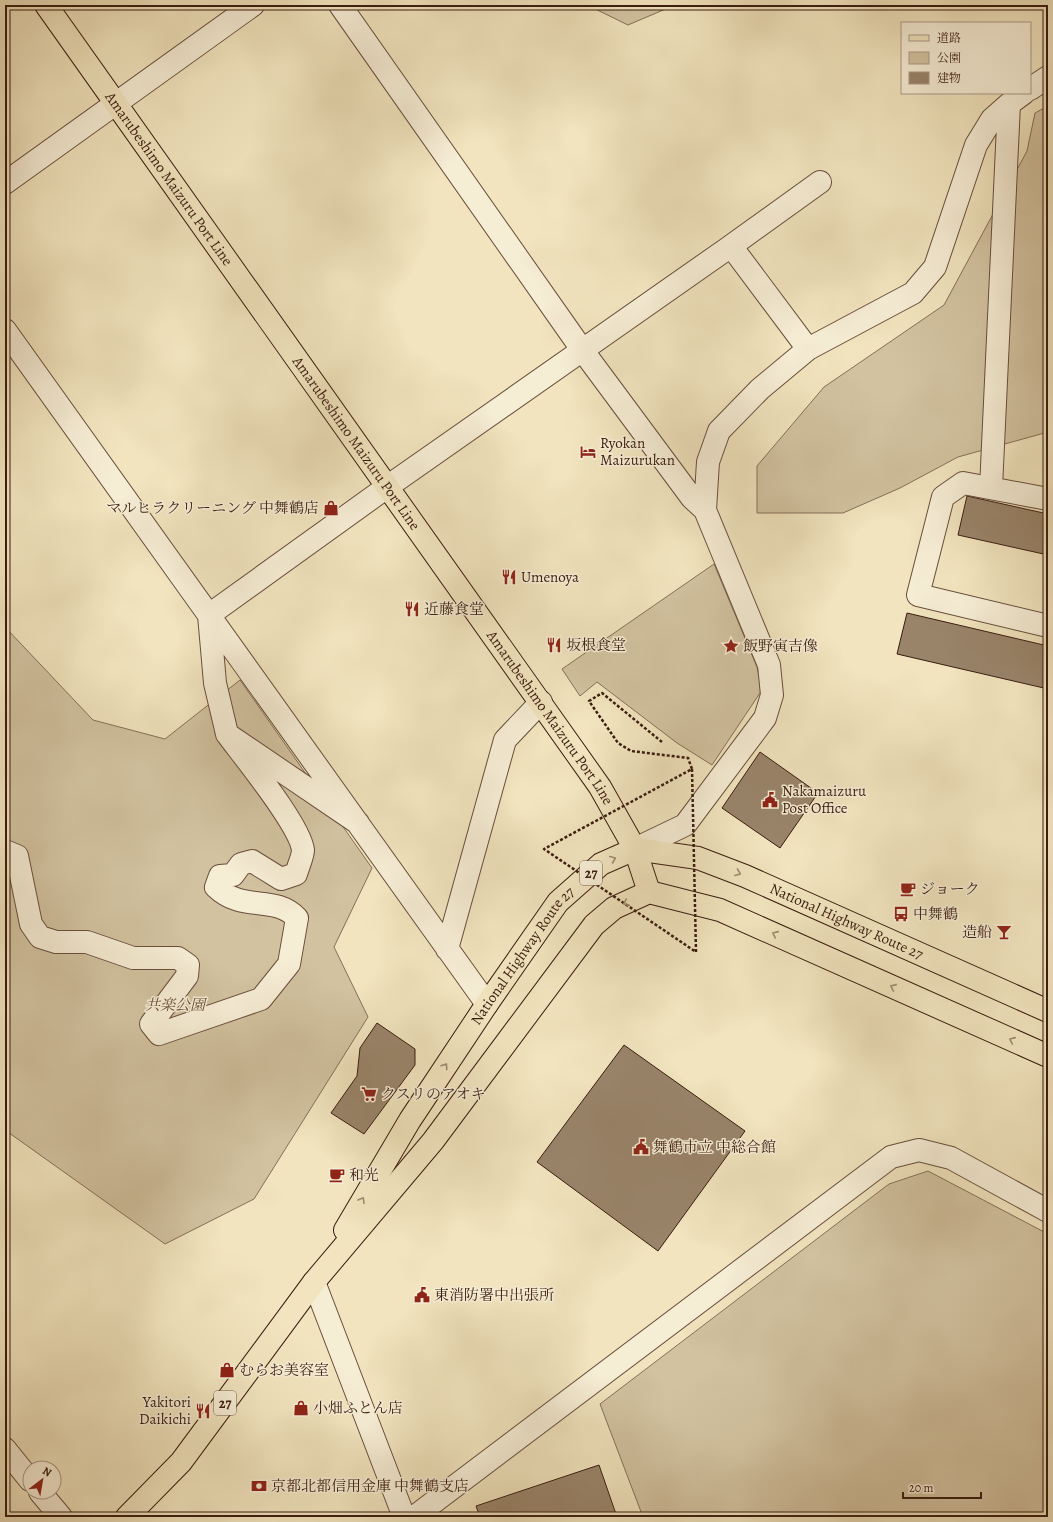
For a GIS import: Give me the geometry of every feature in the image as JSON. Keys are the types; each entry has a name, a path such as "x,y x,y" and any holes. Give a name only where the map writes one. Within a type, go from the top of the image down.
{"main road":[{"name":"Amarubeshimo Maizuru Port Line","path":"46,5 114,104 541,702 600,787 635,849 649,892"},
{"name":"National Highway Route 27","path":"314,1282 410,1120 487,1004 558,902 601,864 635,849 698,858 745,876 1048,1011"},
{"name":"National Highway Route 27","path":"127,1517 181,1462 314,1282 433,1141 594,925 614,908 649,892"},
{"path":"649,892 720,910 1048,1056"}],"street":[{"path":"5,183 253,5"},
{"path":"340,5 583,351 692,498 704,510 769,665 772,695 765,718 684,826 635,849"},
{"path":"1031,88 1048,77"},
{"path":"704,510 708,462 719,430 760,389 808,349 913,293 935,267 976,145 992,119 1016,98"},
{"path":"991,488 1016,98"},
{"path":"209,615 387,487 583,351 820,182"},
{"path":"731,246 808,349"},
{"path":"5,330 487,1004"},
{"path":"1048,499 963,483 944,497 918,595 1048,626"},
{"path":"5,851 17,856 31,924 40,937 56,942 87,942 133,958 178,958 188,965 187,976 151,1024 159,1034 262,999 289,964 297,918 290,911 278,906 241,902 224,895 216,887 220,876 234,875 241,864 252,861 281,879 296,874 303,850 296,833 282,809 226,734 215,683 209,615"},
{"path":"447,949 505,740 541,702"},
{"path":"226,734 358,823"},
{"path":"414,1517 891,1157 919,1150 951,1158 1048,1211"},
{"path":"314,1282 404,1517"},
{"path":"5,1449 22,1470"},
{"path":"47,1500 61,1517"}],"path":[{"path":"662,742 602,693 589,701 618,742 630,751 688,758 692,769 696,952 544,849 692,769"}],"green space":[{"path":"587,5 675,5 628,25"},
{"path":"1048,106 1048,432 958,457 900,488 843,513 757,513 757,466 824,387 944,305 1027,151 1035,113"},
{"path":"714,564 757,667 762,690 712,765 677,743 597,682 580,696 562,669"},
{"name":"共楽公園","path":"5,627 93,720 165,739 240,680 372,868 334,947 368,1017 254,1199 165,1244 5,1130"},
{"path":"928,1171 1048,1234 1048,1517 643,1517 600,1404 889,1184"}],"building":[{"path":"967,496 1048,514 1048,555 958,535"},
{"path":"907,613 1048,646 1048,689 897,654"},
{"path":"760,752 818,793 780,848 722,808"},
{"name":"クスリのアオキ","path":"377,1023 415,1049 415,1065 364,1134 331,1113 357,1076 360,1048"},
{"name":"舞鶴市立 中総合館","path":"624,1045 745,1131 658,1251 537,1162"},
{"path":"599,1465 617,1517 480,1517 476,1506"}],"place":[{"name":"Ryokan Maizurukan","path":"588,452"},
{"name":"マルヒラクリーニング 中舞鶴店","path":"331,508"},
{"name":"Umenoya","path":"509,577"},
{"name":"近藤食堂","path":"412,609"},
{"name":"坂根食堂","path":"554,645"},
{"name":"飯野寅吉像","path":"731,646"},
{"name":"Nakamaizuru Post Office","path":"770,800"},
{"name":"ジョーク","path":"908,889"},
{"name":"中舞鶴","path":"901,914"},
{"name":"造船","path":"1004,932"},
{"name":"クスリのアオキ","path":"369,1094"},
{"name":"舞鶴市立 中総合館","path":"641,1147"},
{"name":"和光","path":"337,1175"},
{"name":"東消防署中出張所","path":"422,1295"},
{"name":"むらお美容室","path":"227,1370"},
{"name":"小畑ふとん店","path":"301,1408"},
{"name":"Yakitori Daikichi","path":"203,1411"},
{"name":"京都北都信用金庫 中舞鶴支店","path":"259,1486"}]}
